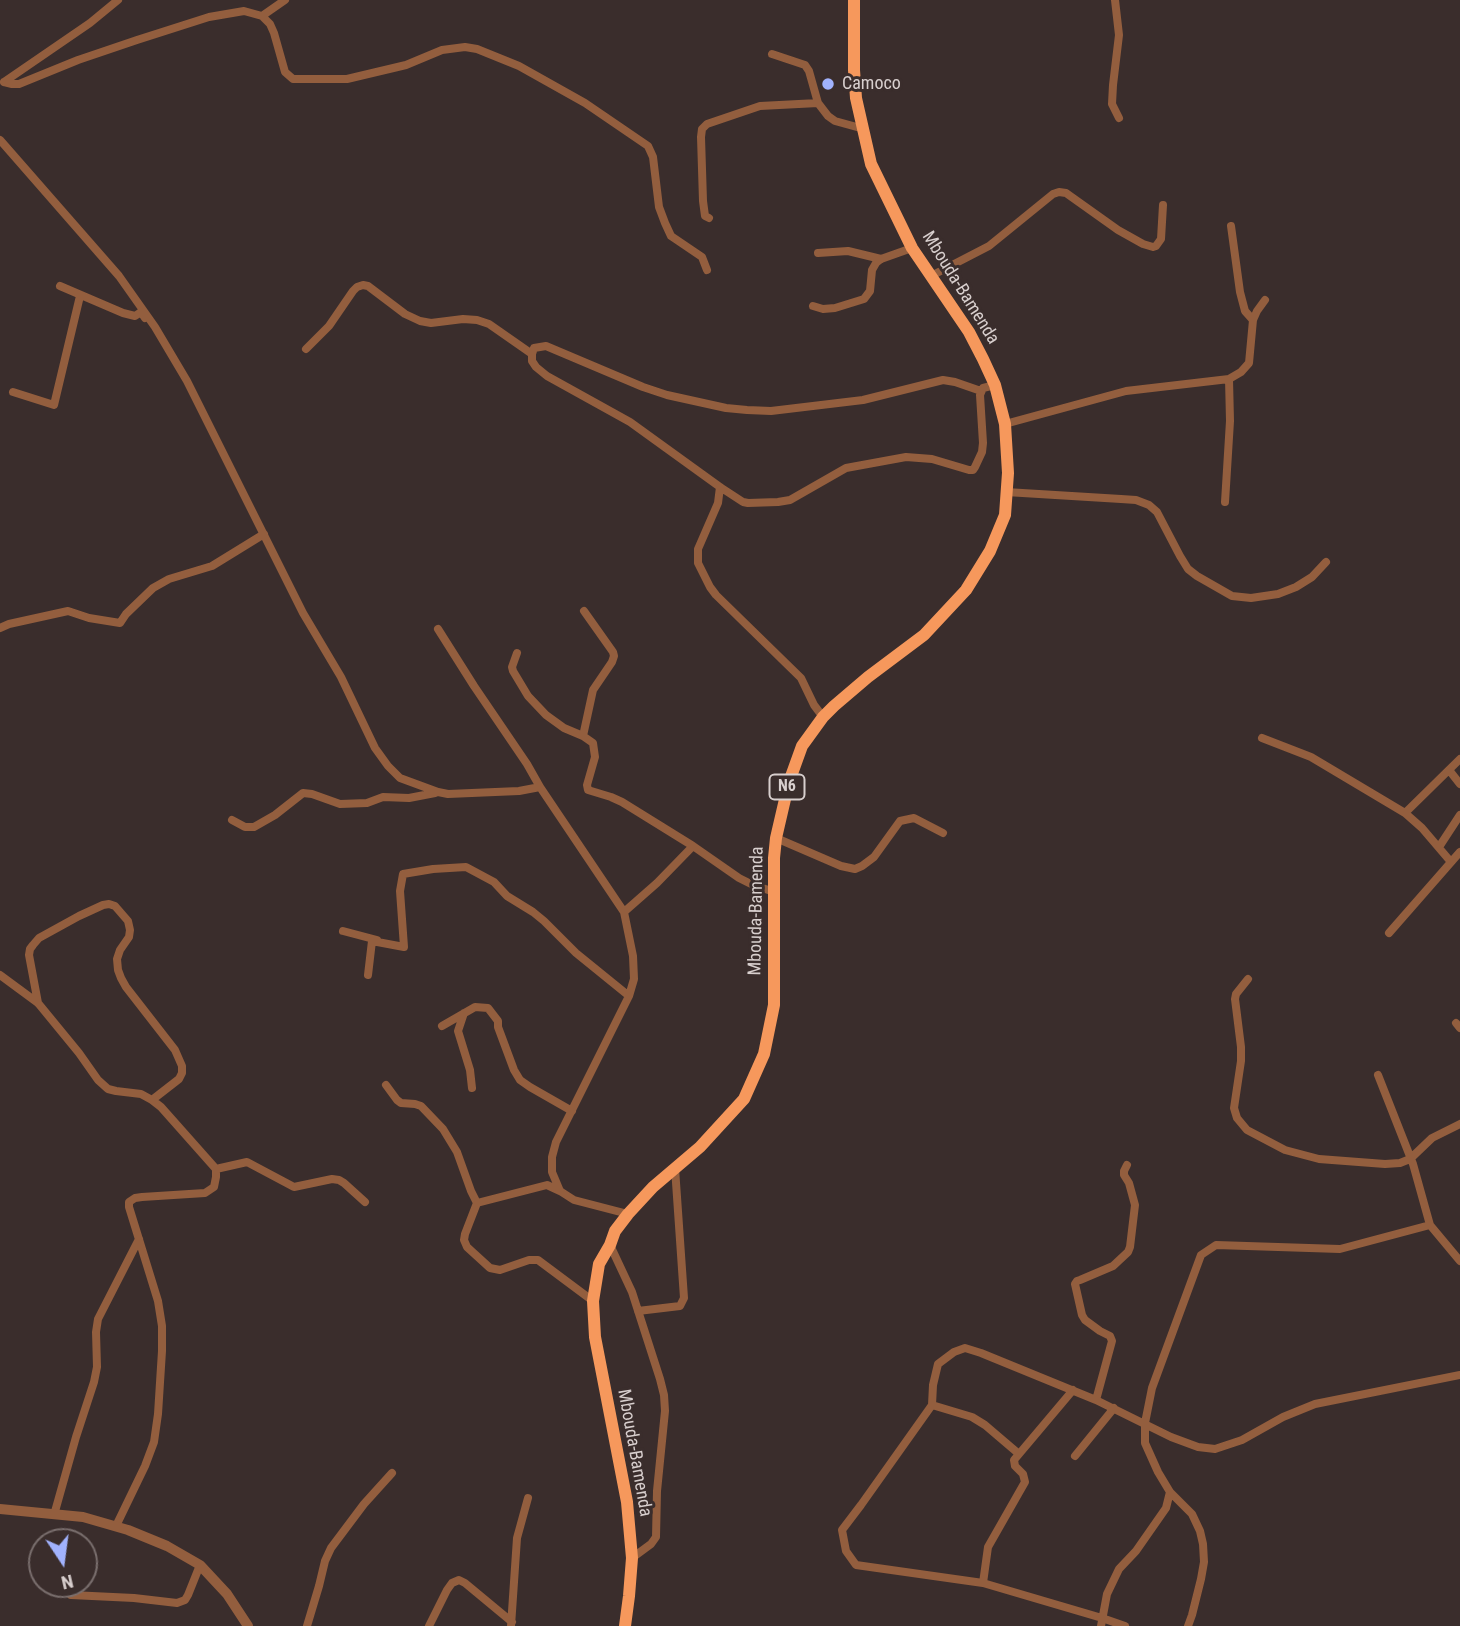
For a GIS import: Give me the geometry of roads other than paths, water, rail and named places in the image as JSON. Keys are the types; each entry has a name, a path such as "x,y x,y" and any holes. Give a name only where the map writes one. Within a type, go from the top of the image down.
{"highway":[{"name":"Mbouda-Bamenda","path":"625,1626 632,1558 626,1502 595,1337 593,1301 599,1264 615,1231 628,1214 653,1187 700,1147 744,1099 764,1054 774,1005 776,838 789,782 802,747 823,717 868,677 924,635 966,590 990,551 1004,515 1008,473 1005,424 995,385 969,332 912,248 871,164 856,98 853,0"}],"street":[{"path":"2,83 90,23 118,0"},
{"path":"262,16 285,0"},
{"path":"1115,0 1119,35 1112,104 1119,118"},
{"path":"2,83 19,84 78,60 209,17 244,10 262,16 270,24 285,72 293,79 347,79 406,65 442,50 465,47 477,49 519,66 585,103 648,146 653,157 659,207 671,236 702,257 707,270"},
{"path":"772,54 805,65 818,103 828,116 835,121 864,129"},
{"path":"709,218 703,211 702,129 707,124 760,106 818,103"},
{"path":"0,140 119,276 155,327 187,381 303,612 341,677 374,748 387,766 400,778 438,792 455,795 519,791 540,786"},
{"path":"931,276 989,246 1059,192 1066,193 1118,230 1153,247 1161,239 1163,205"},
{"path":"1231,226 1240,292 1245,311 1253,320"},
{"path":"818,253 848,251 881,259 912,248"},
{"path":"813,306 835,308 864,299 870,291 872,271 881,259"},
{"path":"306,349 329,326 357,287 363,285 420,321 431,323 477,320 489,324 532,354"},
{"path":"60,286 123,313 135,316 141,313 155,327"},
{"path":"13,392 54,405 80,296"},
{"path":"1005,424 1126,391 1229,379 1249,363 1253,320 1265,300"},
{"path":"981,391 943,380 863,400 771,411 747,410 667,395 546,346 534,348 532,354 536,367 547,376 630,422 720,487 748,503 790,500 846,468 865,463 906,457 922,458 972,470 982,452 979,402 981,391 995,385"},
{"path":"1225,502 1230,421 1229,379"},
{"path":"720,487 718,503 698,549 698,563 716,595 801,678 823,717"},
{"path":"1006,492 1136,500 1149,505 1157,512 1188,569 1231,596 1251,598 1278,594 1312,577 1326,562"},
{"path":"0,628 68,611 120,623 153,588 169,579 212,566 264,534"},
{"path":"583,736 593,690 614,656 584,611"},
{"path":"438,629 624,912 633,956 634,979 629,996 556,1142 552,1172 560,1191"},
{"path":"517,653 513,671 528,696 545,715 593,744 595,750 588,790 622,802 739,878 774,892"},
{"path":"1262,738 1311,757 1405,813 1422,828 1451,862"},
{"path":"1405,813 1460,759"},
{"path":"1449,770 1460,784"},
{"path":"232,820 245,827 254,827 275,815 303,793 340,804 367,803 383,797 408,798 438,792"},
{"path":"1438,847 1460,815"},
{"path":"776,838 841,866 855,869 874,857 900,821 914,818 943,833"},
{"path":"624,912 693,846"},
{"path":"1389,933 1460,852"},
{"path":"404,947 400,891 403,874 466,867 494,882 507,896 544,920 576,953 629,996"},
{"path":"38,1003 29,955 33,945 39,938 103,905 115,906 128,922 130,930 117,960 121,978 175,1050 181,1066 179,1079 152,1100"},
{"path":"342,931 404,947"},
{"path":"368,975 372,942 404,947"},
{"path":"0,975 38,1003 98,1080 107,1088 141,1094 152,1100 216,1169 214,1187 205,1193 142,1196 129,1202 158,1301 162,1351 158,1414 153,1442 145,1466 116,1526"},
{"path":"1248,979 1235,999 1241,1061 1234,1108 1237,1118 1247,1130 1285,1150 1319,1159 1385,1164 1410,1159 1432,1138 1460,1124"},
{"path":"442,1026 475,1007 488,1008 498,1021 514,1070 520,1080 572,1111"},
{"path":"464,1013 458,1031 470,1070 472,1088"},
{"path":"1378,1074 1413,1164 1430,1225 1460,1261"},
{"path":"386,1085 397,1100 421,1106 443,1129 457,1152 477,1203 465,1234 467,1247 491,1268 500,1270 529,1260 538,1261 593,1301"},
{"path":"216,1169 247,1161 294,1187 339,1180 365,1202"},
{"path":"1096,1400 1112,1341 1110,1336 1085,1320 1075,1284 1113,1266 1128,1252 1135,1205 1124,1175 1127,1165"},
{"path":"638,1311 680,1306 684,1298 675,1168"},
{"path":"477,1203 547,1185 574,1200 628,1214"},
{"path":"1188,1626 1204,1562 1203,1544 1192,1514 1170,1492 1158,1472 1145,1443 1145,1423 1152,1388 1201,1255 1216,1245 1340,1248 1430,1225"},
{"path":"54,1515 94,1382 98,1319 139,1239"},
{"path":"610,1245 632,1292 664,1395 656,1537 632,1558"},
{"path":"1125,1626 1101,1622 984,1583 856,1565 846,1550 842,1530 932,1405 937,1364 965,1348 1073,1390 1171,1437 1198,1447 1214,1449 1242,1440 1283,1417 1315,1404 1460,1375"},
{"path":"984,1583 988,1548 1025,1482 1023,1474 1014,1463 1073,1390"},
{"path":"932,1405 972,1417 1019,1454"},
{"path":"1075,1456 1114,1408"},
{"path":"307,1626 331,1548 363,1504 393,1473"},
{"path":"1101,1622 1107,1594 1119,1569 1136,1551 1166,1508 1170,1492"},
{"path":"511,1624 517,1538 528,1498"},
{"path":"0,1509 83,1517 116,1526 167,1546 200,1565 227,1594 248,1626"},
{"path":"98,1596 177,1603 188,1595 200,1565"},
{"path":"429,1626 447,1590 452,1583 459,1580 511,1624"}],"place":[{"name":"Camoco","path":"828,84"}]}
